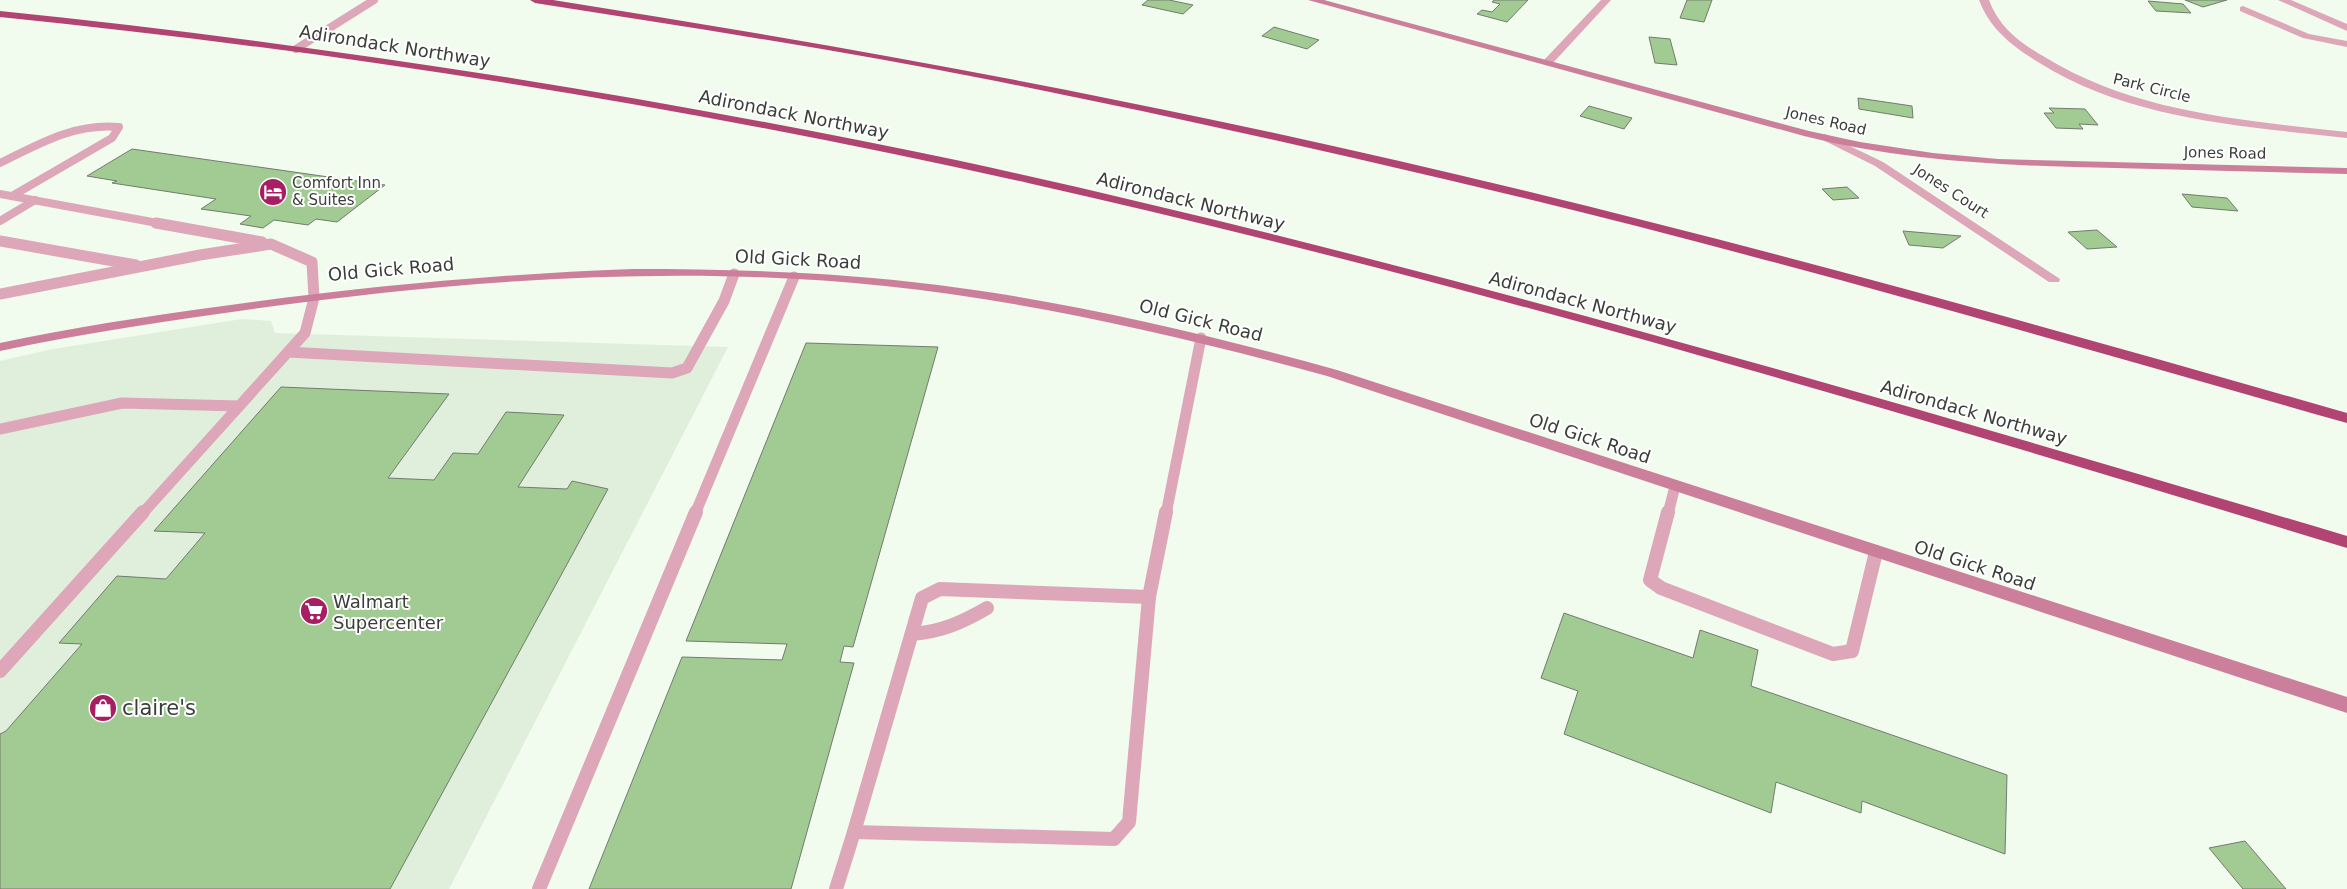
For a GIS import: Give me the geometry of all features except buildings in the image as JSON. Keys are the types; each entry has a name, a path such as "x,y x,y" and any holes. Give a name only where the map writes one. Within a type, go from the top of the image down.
{"highway":[{"path":"535,0 776,36 992,76 1353,153 1846,275 2347,418"},
{"name":"Adirondack Northway","path":"0,14 163,30 518,82 779,128 960,164 1126,202 1412,273 1729,359 2088,463 2347,542"}],"street":[{"name":"Jones Road","path":"1313,0 1825,137 1933,156 1998,162 2347,171"},
{"path":"1548,62 1606,0"},
{"name":"Park Circle","path":"1984,0 1993,21 2018,45 2046,65 2085,86 2173,111 2245,123 2347,135"},
{"path":"2283,0 2347,28"},
{"path":"2244,9 2306,36 2347,44"},
{"name":"Jones Court","path":"1825,137 1879,164 2054,279"},
{"name":"Old Gick Road","path":"0,347 315,295 513,277 611,274 734,274 878,282 962,292 1094,314 1201,338 1332,373 2347,705"}],"lane":[{"path":"296,48 374,0"},
{"path":"0,163 71,129 90,125 119,127 112,138 12,196"},
{"path":"0,194 271,244 312,262 315,295 313,315 305,333 0,671"},
{"path":"0,221 35,200"},
{"path":"0,241 143,266"},
{"path":"3,292 271,244"},
{"path":"288,352 672,373 687,368 724,301 734,274"},
{"path":"539,889 794,277"},
{"path":"854,832 1114,838 1130,822 1149,597 1201,338"},
{"path":"0,429 122,403 239,406"},
{"path":"1675,486 1650,580 1661,588 1833,654 1852,651 1876,552"},
{"path":"836,889 922,598 940,590 1149,597"},
{"path":"912,634 944,630 987,608"}],"shaded area":[{"name":"Walmart Supercenter","path":"242,319 271,321 275,333 728,347 449,889 0,889 0,361 53,349"}],"place":[{"name":"Comfort Inn & Suites","path":"273,192"},
{"name":"Walmart Supercenter","path":"314,611"},
{"name":"claire's","path":"103,708"}]}
